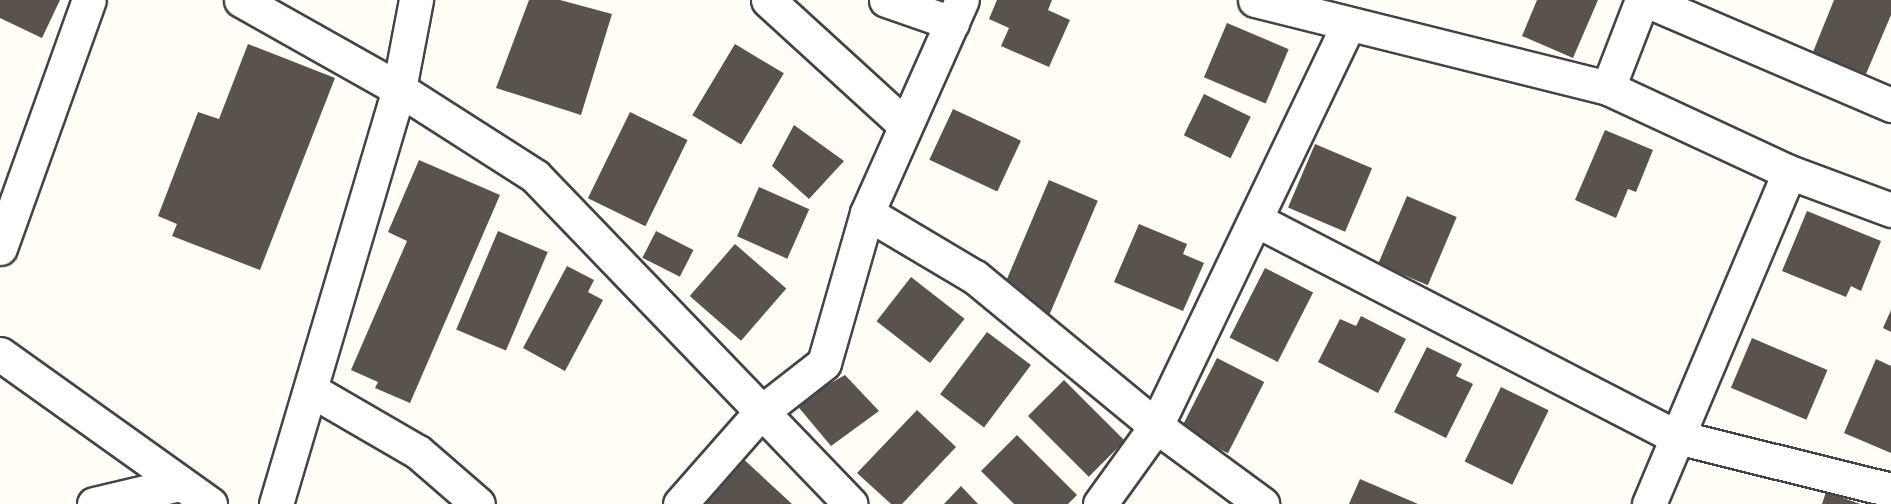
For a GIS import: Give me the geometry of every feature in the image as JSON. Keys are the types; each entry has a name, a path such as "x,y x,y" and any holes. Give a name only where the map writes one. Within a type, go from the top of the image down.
{"street":[{"path":"0,248 90,0"},
{"path":"241,0 399,90 535,176 760,413 851,504"},
{"path":"276,504 399,90 416,0"},
{"path":"768,0 905,125"},
{"path":"680,504 760,413 824,363 867,213 957,11 886,0"},
{"path":"1255,0 1348,26 1608,88 1789,172 1891,210"},
{"path":"1608,88 1644,0 1891,105"},
{"path":"1100,504 1156,426 1258,221 1348,26"},
{"path":"1649,504 1789,172"},
{"path":"867,213 975,277 1156,426 1262,504"},
{"path":"1258,221 1677,437 1891,490"},
{"path":"0,354 210,504"},
{"path":"311,390 418,452 478,504"},
{"path":"94,504 180,484"}],"building":[{"path":"0,0 60,0 42,38 0,18"},
{"path":"529,0 560,0 612,14 581,115 496,88"},
{"path":"997,0 1052,0 1048,10 1070,20 1049,67 1001,46 1009,28 989,19"},
{"path":"1537,0 1598,0 1573,58 1522,36"},
{"path":"1834,0 1891,0 1891,15 1866,74 1813,52"},
{"path":"1227,23 1289,49 1266,103 1204,77"},
{"path":"248,44 335,78 260,270 172,236 177,224 158,216 198,112 219,119"},
{"path":"735,44 784,73 741,145 692,115"},
{"path":"1204,94 1251,117 1231,158 1184,135"},
{"path":"953,109 1021,141 997,191 929,160"},
{"path":"630,112 688,140 645,226 588,198"},
{"path":"794,125 844,161 809,199 772,166"},
{"path":"1605,130 1653,150 1636,192 1628,189 1616,218 1575,200"},
{"path":"1315,144 1372,168 1345,232 1288,208"},
{"path":"419,160 500,195 410,403 375,388 378,382 351,370 407,241 388,232"},
{"path":"1049,180 1098,201 1050,314 1001,293"},
{"path":"759,187 809,209 787,259 737,236"},
{"path":"1407,196 1457,217 1428,285 1378,264"},
{"path":"1807,211 1881,241 1861,291 1851,286 1846,297 1782,271"},
{"path":"1139,224 1187,244 1183,254 1204,263 1183,311 1114,282"},
{"path":"498,231 548,252 506,351 456,329"},
{"path":"656,231 693,250 680,277 642,258"},
{"path":"735,244 786,289 741,341 690,296"},
{"path":"567,266 594,280 588,292 603,300 565,371 523,348"},
{"path":"1265,268 1313,293 1278,362 1230,337"},
{"path":"911,277 965,319 930,363 877,321"},
{"path":"1891,310 1891,332 1883,328"},
{"path":"1361,316 1406,339 1378,393 1318,362 1340,319 1356,326"},
{"path":"987,332 1031,365 984,427 940,394"},
{"path":"1752,338 1827,370 1806,420 1731,388"},
{"path":"1427,347 1462,364 1456,376 1473,384 1446,438 1394,412"},
{"path":"1217,358 1264,382 1228,453 1181,429"},
{"path":"1876,359 1891,366 1891,453 1844,433"},
{"path":"845,375 879,411 831,446 795,403"},
{"path":"1064,380 1125,441 1089,477 1028,416"},
{"path":"1501,387 1549,410 1512,485 1465,462"},
{"path":"917,410 956,447 902,504 891,504 857,473"},
{"path":"1017,435 1077,495 1068,504 1014,504 981,471"},
{"path":"738,454 792,504 702,504"},
{"path":"1360,479 1418,504 1349,504"},
{"path":"961,486 978,504 944,504"},
{"path":"1826,492 1860,504 1822,504"}]}
